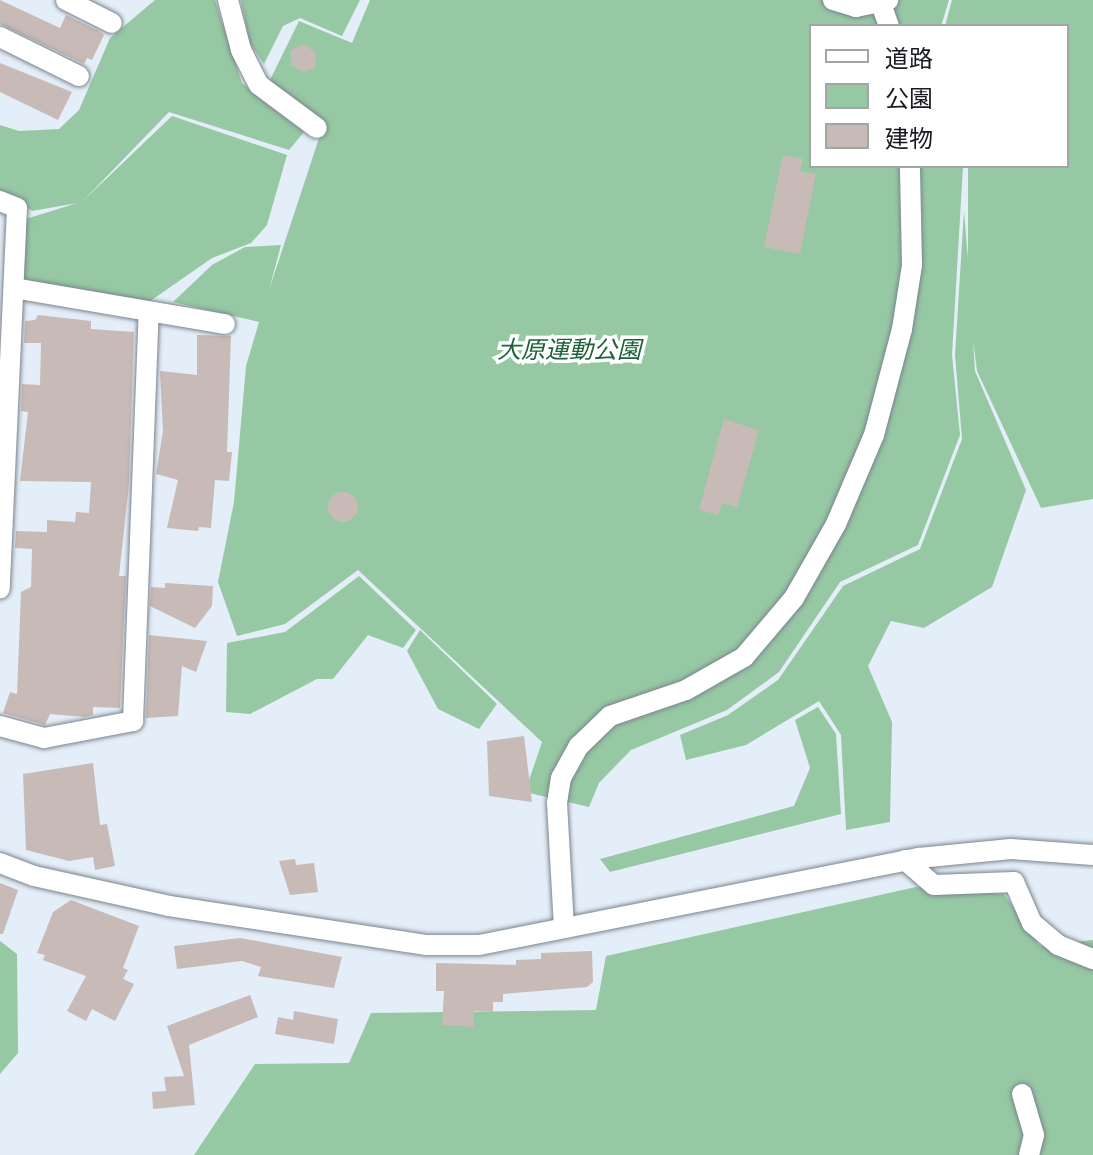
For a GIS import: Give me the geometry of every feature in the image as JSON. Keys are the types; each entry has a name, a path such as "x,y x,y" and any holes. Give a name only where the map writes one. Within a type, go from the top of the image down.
{"street":[{"path":"66,0 112,23"},
{"path":"228,0 233,28 259,85 317,128"},
{"path":"833,0 856,7 885,2 889,24"},
{"path":"0,37 79,76"},
{"path":"564,928 557,803 561,778 579,746 610,716 686,690 744,657 794,598 836,524 874,435 902,329 912,265 910,168"},
{"path":"0,201 17,208 14,288 2,426 0,589"},
{"path":"14,288 225,324"},
{"path":"0,726 44,738 133,721 149,312"},
{"path":"0,863 34,876 169,906 427,945 479,945 905,860 1011,849 1093,855"},
{"path":"905,860 934,885 1014,882 1032,923 1058,945 1093,959"},
{"path":"1022,1094 1034,1135 1029,1155"}],"green space":[{"path":"155,0 215,0 242,83 304,132 289,150 169,112 83,201 172,116 287,155 267,225 251,243 212,258 146,304 23,284 26,219 77,203 32,211 0,190 0,125 19,131 59,129 79,110 110,38"},
{"path":"241,0 360,0 342,36 300,18 283,26 264,64 249,42"},
{"name":"大原運動公園","path":"370,0 949,0 942,24 809,24 809,168 963,168 952,355 960,435 918,545 840,582 779,672 727,710 631,750 599,783 589,807 525,792 542,742 358,570 285,624 237,636 218,582 234,502 246,366 259,322 173,302 212,265 245,247 281,245 269,290 324,123 269,82 299,21 352,43"},
{"path":"952,0 1093,0 1093,499 1041,508 977,371 973,340 975,371 1026,490 992,587 924,628 891,621 868,666 892,722 890,822 846,830 841,735 819,701 746,745 686,760 680,735 728,715 778,680 843,586 920,549 962,439 955,355 964,211 968,259 968,168 1069,168 1069,24 946,24"},
{"path":"359,576 416,630 403,648 368,635 333,679 317,679 250,714 226,712 227,643 285,632"},
{"path":"420,630 497,704 479,729 438,709 407,651"},
{"path":"818,707 836,734 841,814 610,872 600,859 794,806 810,768 795,720"},
{"path":"916,887 1004,894 1040,946 1093,940 1093,1155 194,1155 255,1064 349,1063 371,1013 596,1010 606,956"},
{"path":"0,941 17,954 18,1053 0,1074"}],"building":[{"path":"0,0 60,28 66,15 99,31 104,35 92,60 87,58 84,64 0,24"},
{"path":"304,44 316,53 315,68 303,72 291,65 291,50"},
{"path":"0,63 72,92 58,120 0,92"},
{"path":"783,155 803,159 800,171 816,174 800,254 764,247"},
{"path":"38,315 91,321 91,329 134,332 129,484 119,576 126,576 120,708 93,707 93,715 85,717 50,714 45,725 3,713 10,692 17,694 21,592 31,587 32,549 15,548 16,531 47,532 47,520 75,522 76,512 89,513 91,482 20,481 28,412 21,411 22,384 40,385 41,343 24,343 25,321 35,320"},
{"path":"197,335 231,336 227,452 232,452 229,481 215,480 211,528 199,527 198,531 167,528 178,480 156,474 163,431 160,371 197,375"},
{"path":"724,419 759,430 737,507 722,503 718,515 699,510"},
{"path":"343,492 354,496 358,507 354,518 343,522 332,518 328,507 332,496"},
{"path":"165,583 213,586 212,606 195,628 150,606 151,587 165,588"},
{"path":"149,635 207,641 196,672 182,666 178,716 146,718"},
{"path":"524,736 532,802 489,796 487,741"},
{"path":"93,763 100,825 107,824 115,866 95,870 93,857 69,861 26,850 23,774"},
{"path":"295,859 296,865 314,863 318,892 290,895 279,861"},
{"path":"0,883 18,890 3,934 0,934"},
{"path":"71,900 139,926 123,968 128,970 123,979 134,984 115,1021 92,1009 86,1021 67,1011 86,976 43,960 45,955 37,953 53,912"},
{"path":"240,938 342,957 334,988 258,976 261,967 242,961 177,969 174,946"},
{"path":"592,951 593,982 587,987 503,994 503,1002 493,1002 493,1012 474,1011 473,1027 442,1025 444,991 436,991 436,963 516,965 516,960 541,959 541,953"},
{"path":"250,995 258,1017 189,1045 195,1105 153,1109 152,1092 166,1091 164,1077 184,1076 167,1026"},
{"path":"294,1011 338,1019 334,1044 275,1034 278,1017 293,1020"}]}
